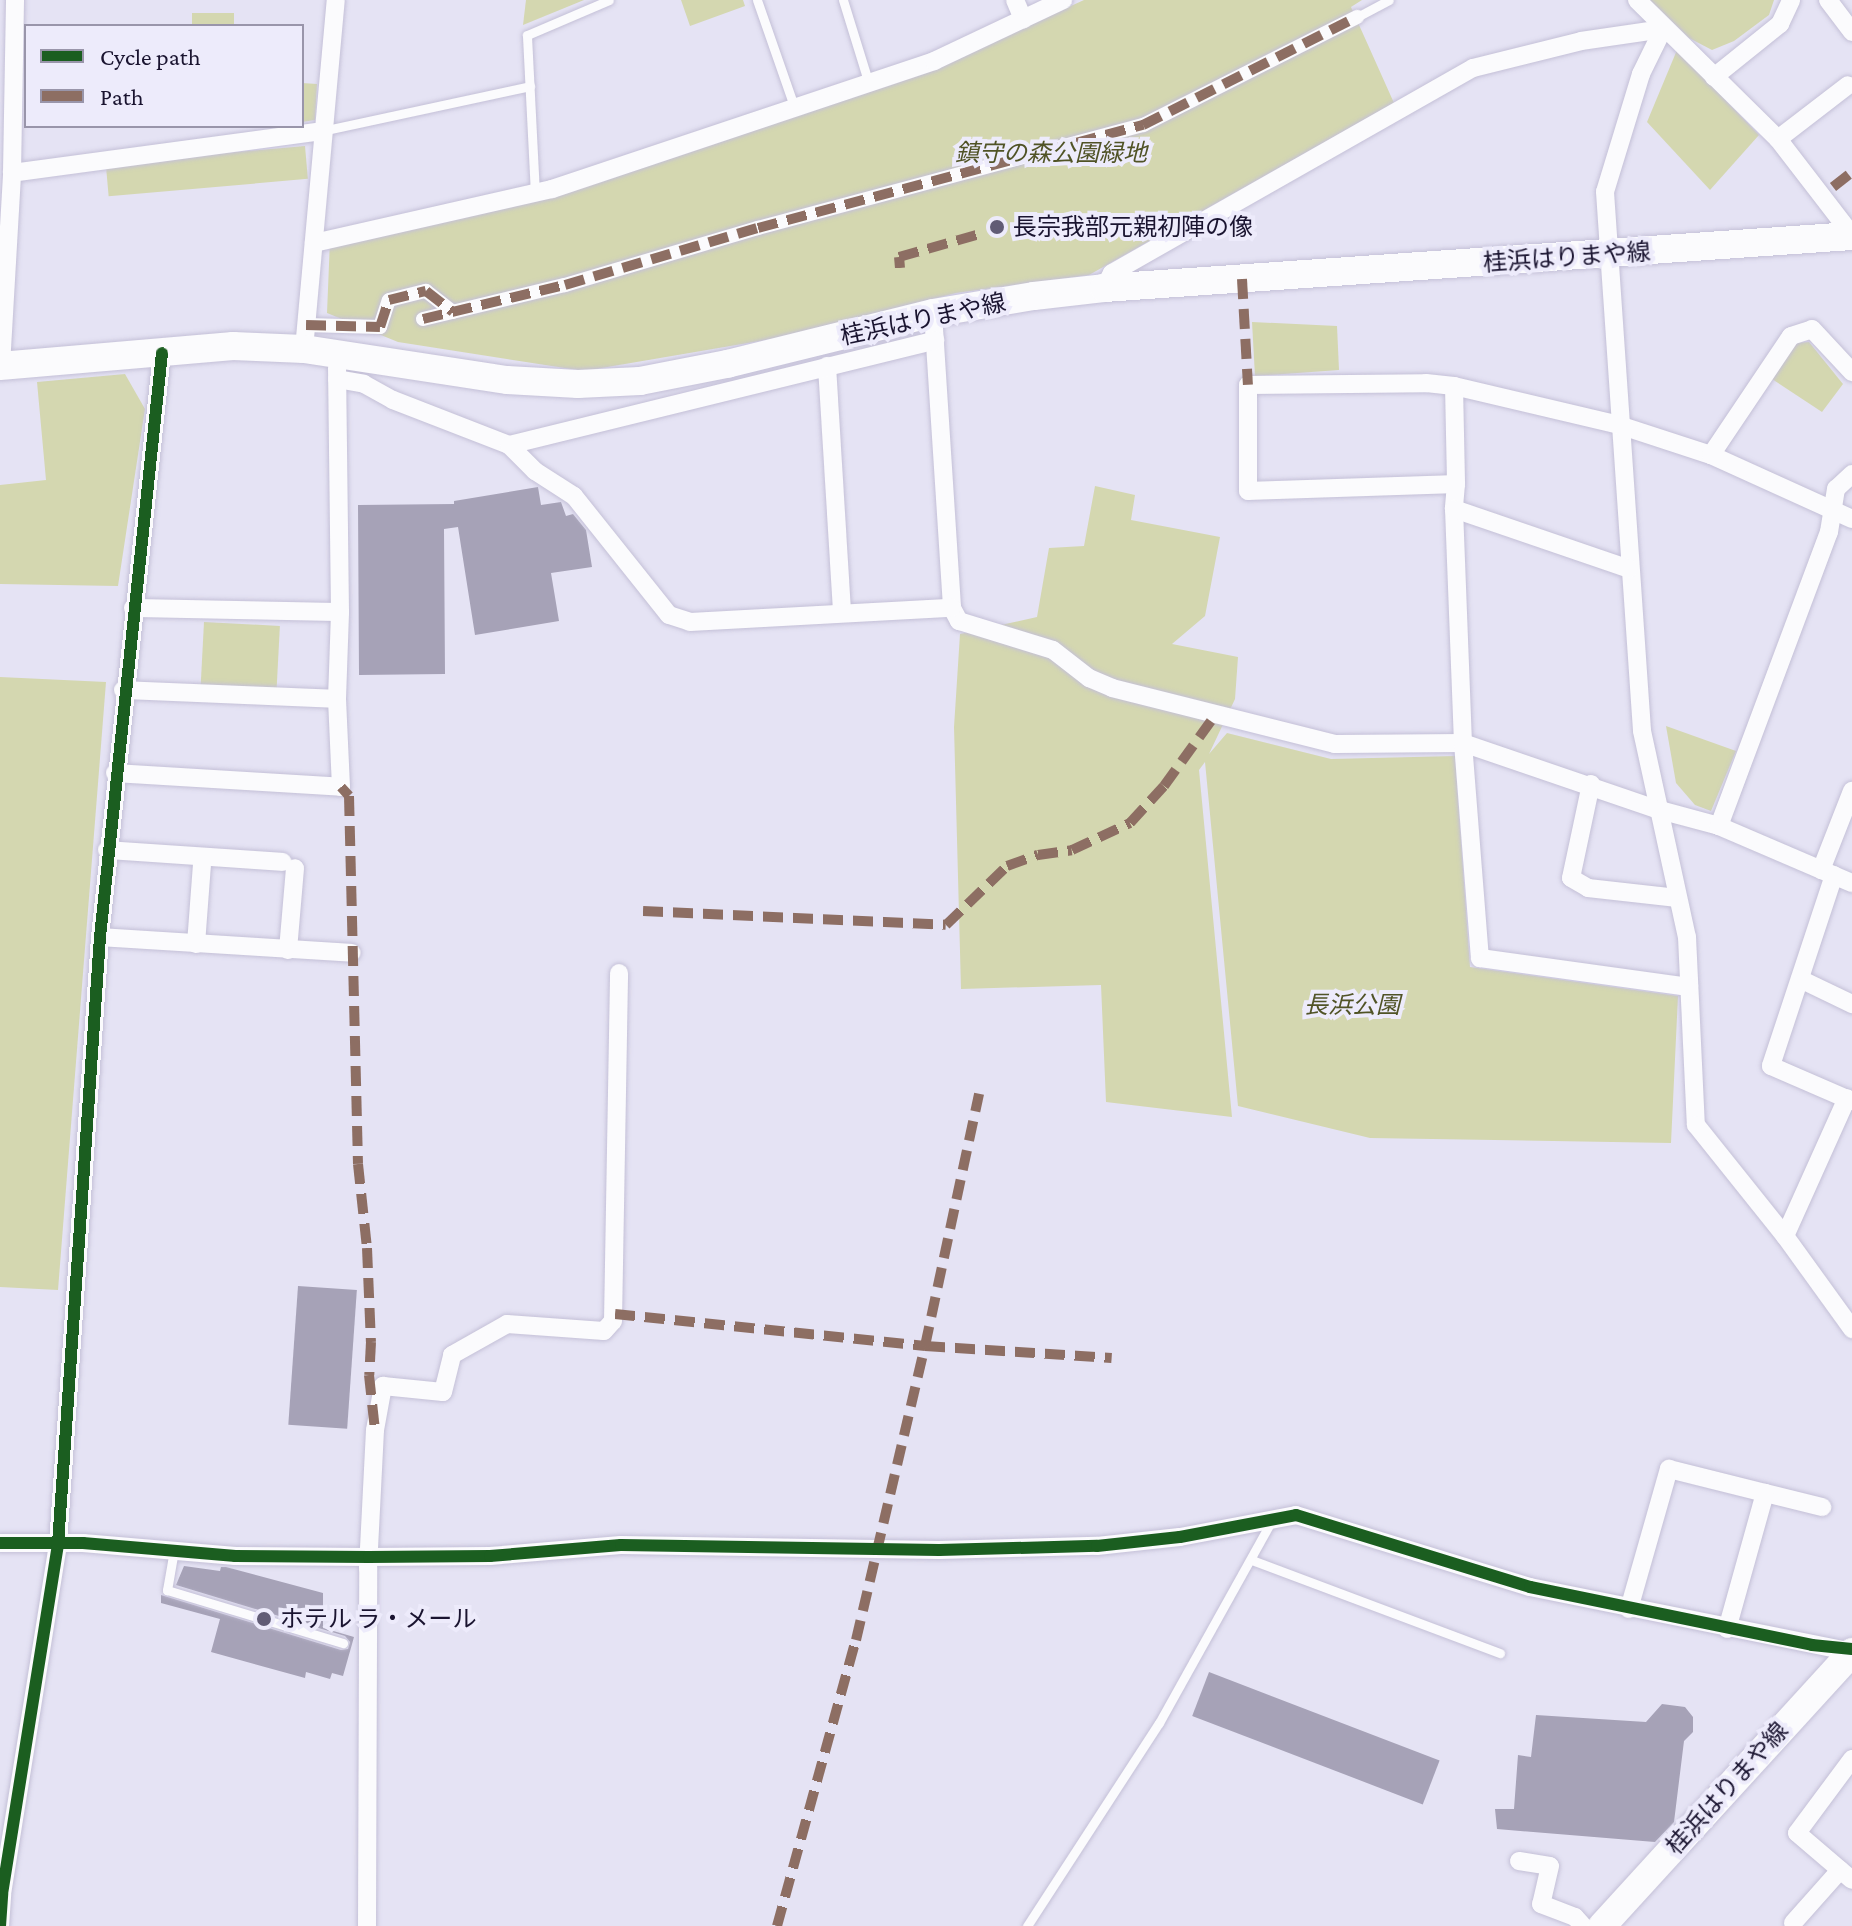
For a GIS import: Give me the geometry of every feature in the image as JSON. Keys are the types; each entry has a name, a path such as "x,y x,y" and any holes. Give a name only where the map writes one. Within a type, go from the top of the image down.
{"main road":[{"name":"桂浜はりまや線","path":"0,366 305,337 337,366 578,384 640,381 934,327 1104,288 1852,236"},
{"name":"桂浜はりまや線","path":"1602,1926 1852,1652"}],"street":[{"path":"0,366 12,173 15,0"},
{"path":"336,0 305,337 380,327 389,300 426,291 453,312"},
{"path":"1015,0 1023,19"},
{"path":"314,243 535,194 934,61 1063,0"},
{"path":"1637,0 1778,139 1852,236"},
{"path":"1714,77 1780,24 1791,0"},
{"path":"1828,0 1852,32"},
{"path":"423,319 565,285 758,228 1143,125 1357,17"},
{"path":"1663,29 1641,74 1607,181 1608,255 1642,731 1656,809 1687,937 1696,1125 1785,1236 1852,1329"},
{"path":"1104,288 1112,273 1473,68 1581,41 1663,29"},
{"path":"1778,139 1848,85"},
{"path":"12,173 322,131"},
{"path":"509,445 827,366 934,327 952,608 959,621 1053,650 1089,678 1112,688 1335,744 1463,743 1591,784 1656,809 1719,826 1852,883"},
{"path":"1711,455 1791,336 1812,329 1852,372"},
{"path":"0,1926 2,1894 58,1544 107,850 162,353"},
{"path":"337,366 393,400 509,445 535,471 574,496 669,615 690,622 952,608"},
{"path":"115,773 341,787 337,699 340,612 337,366"},
{"path":"827,366 842,612"},
{"path":"1456,484 1248,491 1248,385 1426,383 1454,386 1619,425 1711,455 1852,519"},
{"path":"1454,386 1454,509 1463,743 1480,958 1689,987"},
{"path":"1719,826 1829,532 1836,489 1852,474"},
{"path":"1454,509 1629,569"},
{"path":"133,608 340,612"},
{"path":"123,690 337,699"},
{"path":"1591,784 1571,878 1588,888 1677,898"},
{"path":"1785,1236 1850,1100 1771,1066 1800,979 1852,791"},
{"path":"107,850 289,865 288,950"},
{"path":"196,944 202,865"},
{"path":"100,937 351,953"},
{"path":"367,1926 369,1557 375,1430 383,1386 443,1392 452,1355 507,1324 604,1331 613,1321 619,973"},
{"path":"1800,979 1852,1004"},
{"path":"1629,1609 1669,1469 1822,1507"},
{"path":"1727,1629 1765,1493"},
{"path":"0,1543 174,1550 235,1556 369,1557 490,1556 621,1545 939,1550 1097,1546 1271,1522 1296,1515 1530,1587 1852,1652"},
{"path":"1793,1923 1846,1875 1797,1833 1852,1759"},
{"path":"1519,1861 1550,1866 1541,1904 1575,1917 1583,1926"}],"lane":[{"path":"535,194 527,35 609,0"},
{"path":"757,0 795,109"},
{"path":"843,0 869,84"},
{"path":"1357,17 1389,0"},
{"path":"322,131 530,86"},
{"path":"1027,1926 1159,1723 1271,1522"},
{"path":"174,1550 167,1590 343,1643"},
{"path":"1252,1560 1500,1653"}],"green space":[{"path":"526,0 584,0 523,25"},
{"path":"681,0 743,0 745,6 690,26"},
{"name":"鎮守の森公園緑地","path":"1084,0 1362,0 1351,7 1394,103 1089,275 956,293 789,336 584,371 398,342 327,313 330,240 538,201 935,68"},
{"path":"1650,0 1774,0 1769,15 1734,41 1712,50 1689,38"},
{"path":"192,13 234,13 234,24 192,24"},
{"path":"1677,50 1759,135 1710,190 1647,122"},
{"path":"304,83 317,84 315,120 304,122"},
{"path":"305,146 308,179 109,196 106,163"},
{"path":"1252,322 1337,326 1339,370 1255,376"},
{"path":"1809,342 1843,384 1822,412 1772,379 1794,343"},
{"path":"125,374 145,409 118,586 0,584 0,485 46,480 37,382"},
{"name":"長浜公園","path":"1095,486 1135,495 1131,520 1220,537 1205,616 1172,644 1238,657 1235,699 1209,754 1227,733 1331,759 1455,756 1470,967 1678,996 1671,1143 1370,1138 1238,1106 1205,762 1199,770 1232,1117 1106,1102 1101,985 961,989 954,727 960,634 1037,617 1049,548 1084,546"},
{"path":"204,622 280,626 276,691 201,687"},
{"path":"0,677 106,682 58,1290 0,1287"},
{"path":"1666,726 1736,751 1711,811 1695,805 1676,783"}],"building":[{"path":"538,487 541,505 561,502 566,516 573,514 586,530 592,567 551,573 559,621 475,635 458,527 444,529 445,674 359,675 358,505 454,504 454,501"},
{"path":"298,1286 357,1290 347,1429 288,1425"},
{"path":"184,1566 220,1571 221,1567 226,1567 323,1593 323,1628 354,1637 343,1676 332,1673 330,1679 306,1672 305,1678 211,1652 220,1619 161,1603 161,1595 341,1650 348,1649 350,1642 345,1636 176,1585"},
{"path":"1209,1672 1440,1761 1423,1804 1192,1716"},
{"path":"1662,1704 1685,1707 1693,1717 1693,1732 1684,1741 1674,1822 1655,1842 1497,1829 1495,1809 1514,1809 1518,1755 1531,1757 1536,1715 1646,1722"}],"marked path":[{"path":"423,319 565,285 758,228 1143,125 1357,17"},
{"path":"1833,187 1852,172"},
{"path":"900,268 899,257 980,234"},
{"path":"1242,279 1248,385"},
{"path":"306,325 380,327 389,300 426,291 453,312"},
{"path":"643,911 946,925 1007,866 1038,855 1072,850 1130,823 1164,786 1216,714"},
{"path":"341,787 349,796 358,1164 367,1248 371,1342 369,1375 375,1430"},
{"path":"777,1926 856,1640 925,1346 979,1094"},
{"path":"615,1314 925,1346 1112,1358"}],"cycle path":[{"path":"0,1926 2,1894 58,1544 100,937 162,353"},
{"path":"0,1543 83,1543 235,1556 369,1557 490,1556 621,1545 939,1550 1097,1546 1180,1537 1296,1515 1530,1587 1812,1645 1852,1649"}],"place":[{"name":"長宗我部元親初陣の像","path":"997,227"},
{"name":"ホテル ラ・メール","path":"264,1619"}]}
